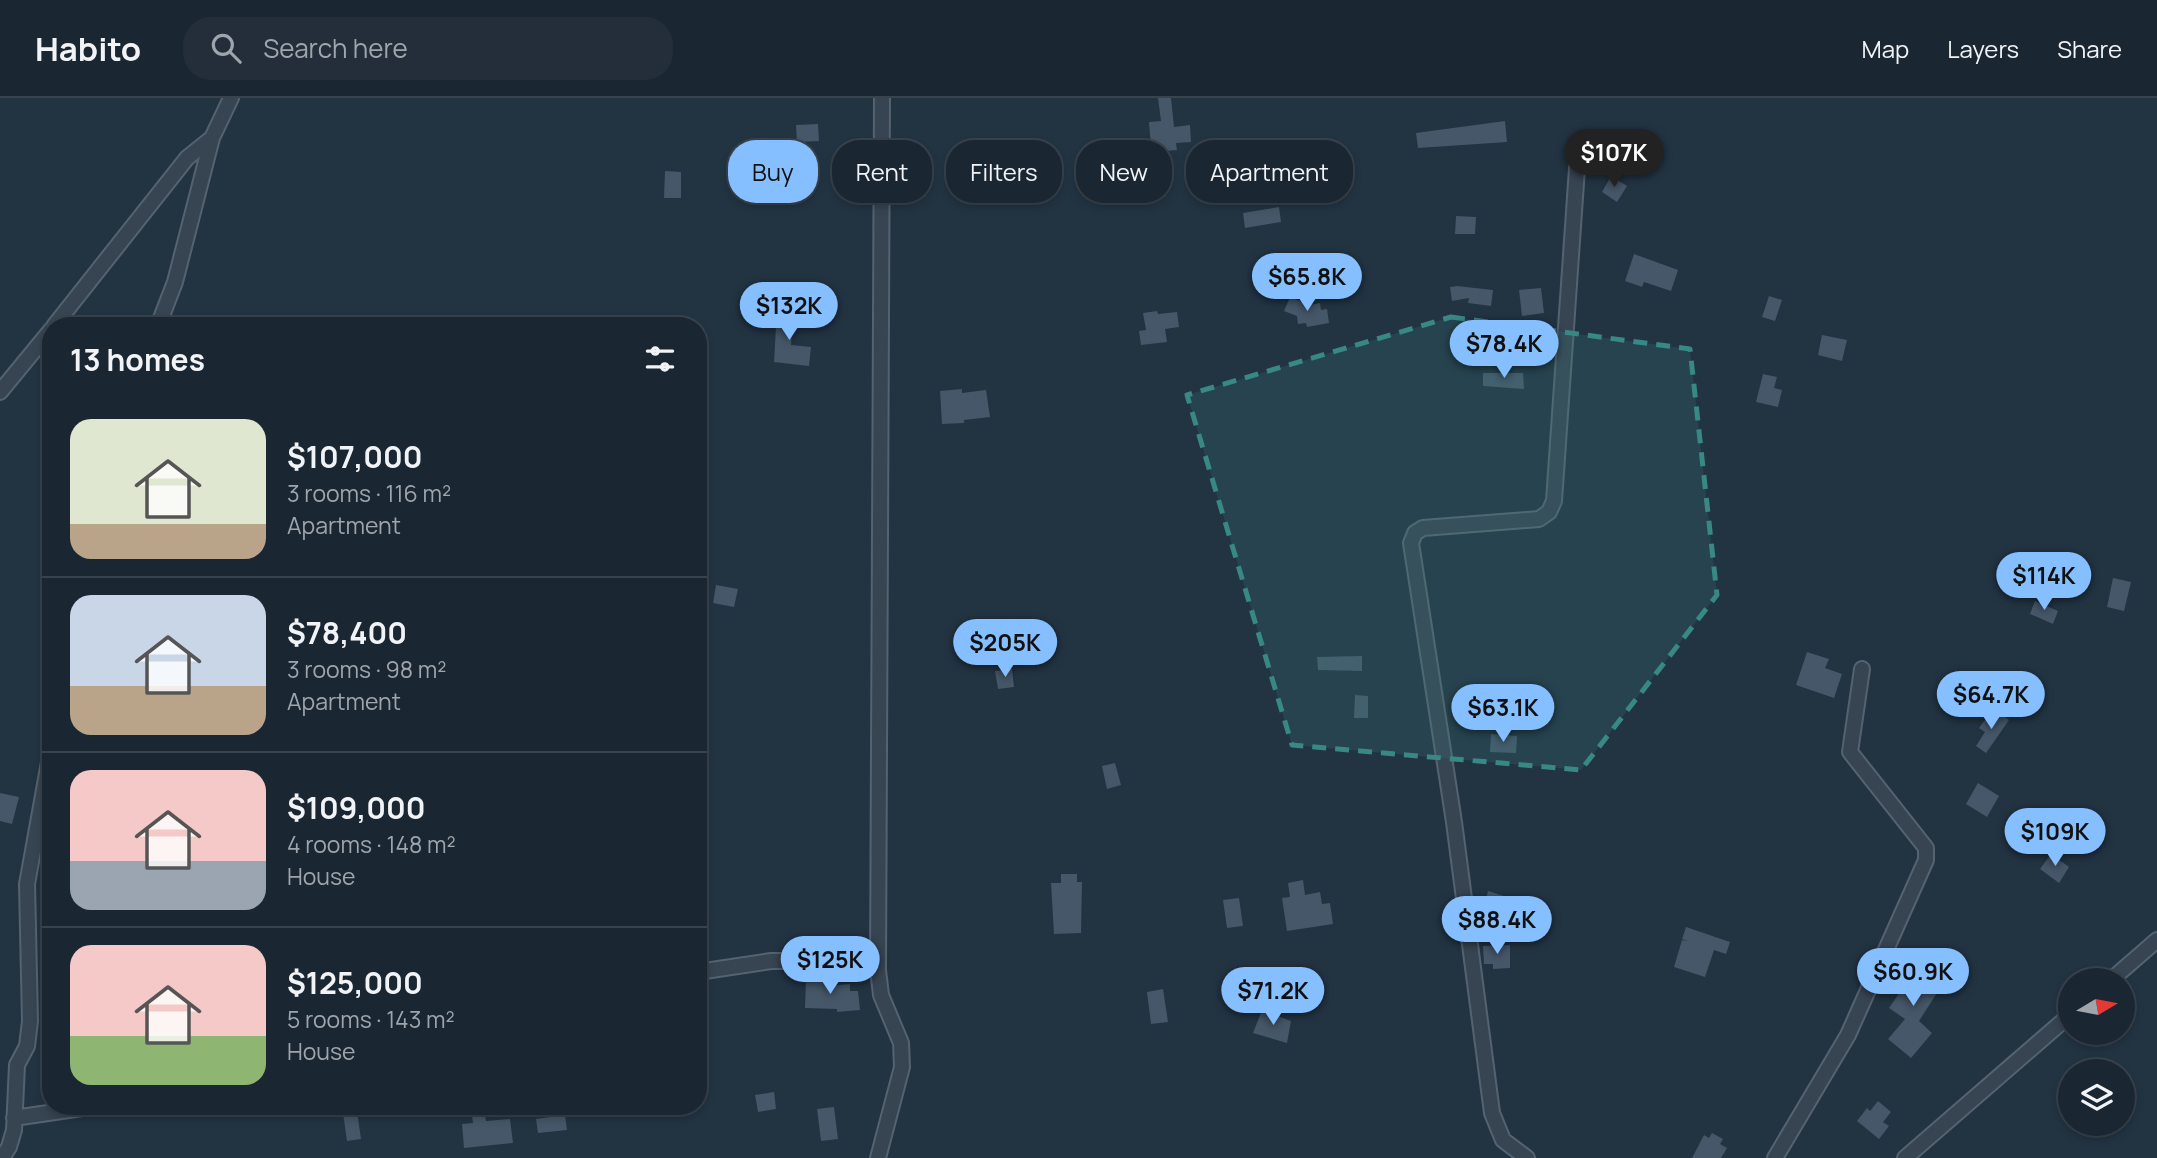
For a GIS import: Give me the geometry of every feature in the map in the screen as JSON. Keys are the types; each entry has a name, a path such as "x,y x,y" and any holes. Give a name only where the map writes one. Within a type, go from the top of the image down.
{"street":[{"path":"161,317 175,282 212,138 230,98"},
{"path":"878,1158 902,1067 901,1043 881,995 878,970 881,98"},
{"path":"61,317 187,158 212,138"},
{"path":"1527,1158 1503,1140 1492,1113 1454,822 1411,543 1415,533 1423,528 1539,519 1549,512 1553,501 1578,154"},
{"path":"0,392 42,341"},
{"path":"1775,1158 1848,1035 1926,860 1926,848 1850,752 1862,669"},
{"path":"2,1158 9,1146 14,1118 17,1065 27,1046 30,1021 27,884 42,801"},
{"path":"2125,968 2157,940"},
{"path":"707,971 771,961 820,961 878,970"},
{"path":"1905,1158 2058,1025"},
{"path":"14,1118 42,1114"}],"highlighted area":[{"path":"1451,317 1690,349 1717,595 1581,770 1292,745 1187,395"}],"building":[{"path":"1158,98 1171,98 1174,127 1190,125 1191,140 1176,143 1177,150 1172,150 1172,140 1150,140 1149,122 1161,121"},
{"path":"1505,121 1507,142 1418,148 1416,133"},
{"path":"818,124 819,141 797,140 796,125"},
{"path":"665,171 681,172 681,198 664,198"},
{"path":"1611,176 1627,186 1617,202 1602,192"},
{"path":"1279,207 1281,222 1245,228 1243,213"},
{"path":"1456,216 1476,217 1475,234 1455,234"},
{"path":"1634,254 1678,270 1671,291 1644,282 1642,287 1625,281"},
{"path":"1450,287 1493,290 1491,306 1468,303 1469,298 1452,301"},
{"path":"1541,288 1544,313 1522,316 1519,290"},
{"path":"1769,296 1782,300 1775,321 1762,317"},
{"path":"1290,297 1310,305 1320,303 1321,310 1327,309 1329,323 1307,327 1306,323 1298,324 1297,316 1284,311"},
{"path":"777,309 793,310 791,345 811,347 809,366 774,362"},
{"path":"1157,311 1158,314 1177,312 1179,327 1165,329 1167,342 1141,345 1139,331 1146,330 1143,313"},
{"path":"1822,335 1847,340 1842,361 1818,355"},
{"path":"1483,373 1523,373 1524,389 1483,386"},
{"path":"1763,374 1777,377 1774,388 1782,390 1778,407 1756,402"},
{"path":"962,389 962,393 986,390 990,417 964,420 964,423 942,424 940,391"},
{"path":"2113,578 2131,582 2124,611 2107,607"},
{"path":"716,585 738,589 734,607 713,603"},
{"path":"2035,601 2058,611 2053,624 2030,614"},
{"path":"1807,652 1829,659 1825,668 1842,674 1834,698 1796,685"},
{"path":"1362,656 1362,671 1318,670 1317,657"},
{"path":"1012,669 1014,687 998,689 995,671"},
{"path":"1355,695 1368,696 1368,718 1354,718"},
{"path":"1999,712 2009,720 1986,753 1976,746 1985,732 1979,728 1987,717 1993,722"},
{"path":"1491,734 1517,736 1516,753 1490,752"},
{"path":"1115,763 1121,785 1107,789 1102,766"},
{"path":"1978,783 1999,796 1987,817 1966,804"},
{"path":"0,793 19,797 12,824 0,821"},
{"path":"2051,854 2069,867 2059,883 2040,869"},
{"path":"1061,874 1077,874 1077,882 1082,882 1081,933 1054,934 1051,883 1061,883"},
{"path":"1303,880 1305,895 1320,892 1322,904 1330,903 1333,924 1287,931 1282,898 1290,897 1288,883"},
{"path":"1488,891 1507,897 1502,912 1484,906"},
{"path":"1239,898 1243,926 1227,928 1223,900"},
{"path":"1517,904 1544,911 1540,929 1513,922"},
{"path":"1686,927 1730,942 1726,954 1714,950 1705,977 1674,967 1682,940 1688,941 1682,939"},
{"path":"836,936 837,952 818,951 816,937"},
{"path":"1510,945 1510,968 1493,969 1493,964 1484,964 1483,946"},
{"path":"1895,962 1927,977 1930,973 1944,982 1919,1021 1932,1033 1911,1058 1888,1039 1905,1019 1889,1008 1907,982 1890,974"},
{"path":"806,977 827,978 827,986 850,984 850,991 858,991 860,1010 837,1012 837,1009 805,1008"},
{"path":"1163,989 1168,1022 1151,1024 1147,992"},
{"path":"1262,1010 1291,1021 1287,1043 1253,1033"},
{"path":"774,1092 776,1109 758,1112 755,1095"},
{"path":"1878,1101 1891,1112 1883,1122 1889,1126 1879,1139 1857,1121 1867,1108 1870,1111"},
{"path":"834,1107 838,1139 821,1141 817,1109"},
{"path":"343,1115 358,1115 361,1139 347,1141"},
{"path":"485,1115 486,1121 510,1119 513,1143 464,1148 462,1124 473,1123 472,1116"},
{"path":"565,1115 567,1130 538,1133 536,1119"},
{"path":"1712,1133 1723,1139 1720,1144 1727,1148 1721,1158 1692,1158 1704,1135 1709,1138"}]}
